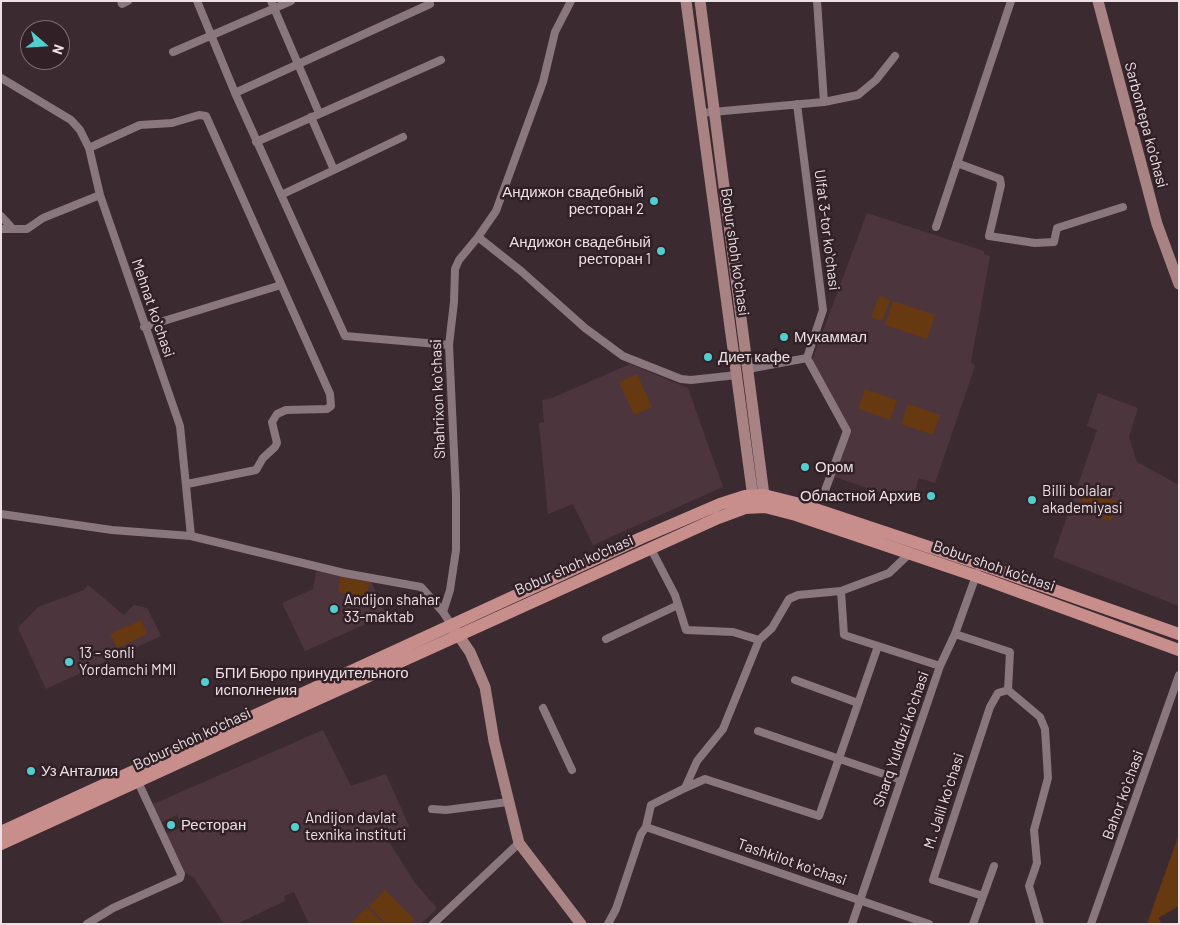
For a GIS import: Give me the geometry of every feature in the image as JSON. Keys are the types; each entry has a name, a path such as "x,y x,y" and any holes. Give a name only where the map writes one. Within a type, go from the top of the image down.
{"main road":[{"name":"Bobur shoh koʻchasi","path":"686,1 737,375 759,501"},
{"name":"Bobur shoh koʻchasi","path":"700,1 748,369 755,471"},
{"name":"Sarbontepa ko'chasi","path":"1098,1 1157,224 1179,284"},
{"name":"Bobur shoh ko'chasi","path":"1,844 138,782 711,507 736,498 800,504 980,564 1179,634"},
{"name":"Bobur shoh ko'chasi","path":"1,832 455,631 651,549 759,501 976,576 1179,650"},
{"path":"455,631 478,666 485,687 494,741 519,843 581,924"}],"street":[{"path":"121,1 122,4 128,1"},
{"path":"196,1 256,142 344,336 449,345"},
{"path":"173,52 273,5 290,1"},
{"name":"Shahrixon koʻchasi","path":"443,612 450,590 456,550 456,495 449,345 454,302 455,269 459,260 496,211 515,153 543,82 555,32 571,1"},
{"path":"817,1 824,102"},
{"path":"936,226 1011,1"},
{"path":"235,93 430,4"},
{"path":"273,5 298,65 334,170"},
{"path":"701,113 824,102 858,95 876,80 895,56"},
{"path":"256,142 441,60"},
{"name":"Mehnat koʻchasi","path":"1,78 71,120 80,130 89,148 100,195 180,426 192,536"},
{"name":"Ulfat 3-tor koʻchasi","path":"797,104 823,310 807,358"},
{"path":"89,148 140,125 172,123 199,115 206,116 330,394 331,406 321,411 286,410 277,414 272,422 277,443 263,458 256,470 187,484"},
{"path":"281,196 402,137"},
{"path":"957,163 1000,179 1001,185 989,236 1035,243 1054,242 1057,228 1123,208"},
{"path":"1,229 11,227 27,229 43,218 100,195"},
{"path":"1,216 11,227"},
{"path":"478,237 521,271 585,328 623,356 682,379 691,380 737,375"},
{"path":"144,326 281,285"},
{"path":"748,369 807,358 847,431 822,496"},
{"path":"1,514 112,530 192,536 344,573 421,587 443,612 455,631"},
{"path":"651,549 675,595 686,630 733,632 760,640"},
{"path":"685,788 697,761 724,729 760,640 772,628 792,596 841,591 889,573 909,554"},
{"name":"Sharq Yulduzi koʻchasi","path":"852,924 862,901 940,666 955,634 980,564"},
{"path":"841,591 844,635 940,666"},
{"path":"606,639 678,605"},
{"path":"955,634 1010,652 1008,690 1040,717 1045,729 1048,778 1034,830 1037,863 1028,886 1040,924"},
{"path":"608,924 616,909 640,834 646,827 652,805 685,788 705,779 819,816 878,646"},
{"name":"Bahor koʻchasi","path":"1091,924 1179,675"},
{"path":"795,680 858,703"},
{"name":"M. Jalil koʻchasi","path":"983,896 933,880 990,706 998,693 1008,690"},
{"path":"543,708 572,770"},
{"path":"758,731 901,780"},
{"path":"87,924 113,908 180,878 181,874 138,782"},
{"path":"432,809 446,810 508,802"},
{"name":"Tashkilot koʻchasi","path":"646,827 929,924"},
{"path":"433,924 519,843"},
{"path":"973,924 994,866"}],"shaded area":[{"path":"867,213 984,251 984,254 990,256 971,362 975,366 935,483 919,478 911,503 832,476 848,430 811,363"},
{"path":"879,296 890,300 882,321 871,317"},
{"path":"893,301 935,315 927,339 885,325"},
{"path":"630,364 688,388 723,487 593,545 573,504 548,514 539,423 544,422 542,400 552,398"},
{"path":"637,374 652,407 634,415 619,382"},
{"path":"865,389 897,400 890,420 858,409"},
{"path":"1098,393 1138,408 1129,437 1137,462 1179,485 1179,606 1053,557 1097,430 1087,426"},
{"path":"908,404 940,415 933,435 901,424"},
{"path":"1084,491 1117,501 1111,521 1078,511"},
{"name":"Andijon shahar 33-maktab","path":"316,571 371,580 386,615 305,651 282,603 313,589"},
{"path":"340,577 369,582 367,597 338,592"},
{"name":"13 - sonli Yordamchi MMI","path":"88,585 124,615 134,605 147,608 161,636 46,689 18,628 38,607 84,590"},
{"path":"141,620 147,634 117,648 110,634"},
{"name":"Andijon davlat texnika instituti","path":"323,730 351,786 386,774 409,826 389,842 415,883 437,908 421,924 309,924 294,892 284,896 285,901 237,924 224,924 194,878 183,871 166,834 182,827 177,815 160,823 151,805"},
{"path":"1179,834 1179,906 1158,918 1162,924 1147,924"},
{"path":"385,890 414,919 410,924 386,924 369,906"},
{"path":"367,907 384,924 351,923"}],"place":[{"name":"Андижон свадебный ресторан 2","path":"654,201"},
{"name":"Андижон свадебный ресторан 1","path":"661,251"},
{"name":"Мукаммал","path":"784,337"},
{"name":"Диет кафе","path":"708,357"},
{"name":"Ором","path":"805,467"},
{"name":"Областной Архив","path":"931,496"},
{"name":"Billi bolalar akademiyasi","path":"1032,500"},
{"name":"Andijon shahar 33-maktab","path":"334,609"},
{"name":"13 - sonli Yordamchi MMI","path":"69,662"},
{"name":"БПИ Бюро принудительного исполнения","path":"205,682"},
{"name":"Уз Анталия","path":"31,771"},
{"name":"Ресторан","path":"171,825"},
{"name":"Andijon davlat texnika instituti","path":"295,827"}]}
